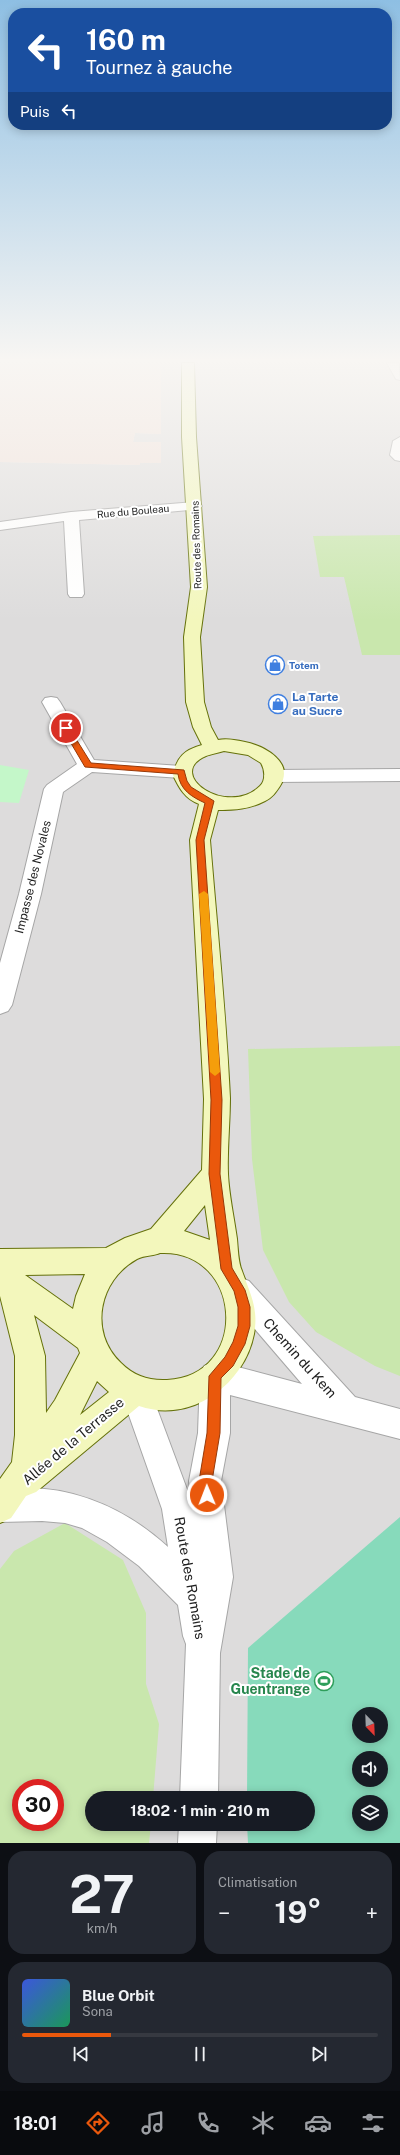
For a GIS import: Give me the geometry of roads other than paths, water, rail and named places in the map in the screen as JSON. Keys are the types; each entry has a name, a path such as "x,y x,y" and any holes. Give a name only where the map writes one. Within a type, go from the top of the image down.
{"street":[{"name":"Route des Romains","path":"190,449 195,506 199,587 192,638 195,702 202,727 212,747"},
{"name":"Rue du Bouleau","path":"0,526 71,516 195,506"},
{"path":"71,516 76,594"},
{"path":"51,702 88,766 182,772"},
{"path":"234,745 255,751 270,762 274,776 271,786 252,800 224,804 210,801 198,796 188,789 183,781 182,772 184,764 191,756 200,750 212,747 234,745"},
{"name":"Impasse des Novales","path":"0,1005 30,894 54,789 88,766"},
{"path":"274,776 400,775"},
{"path":"210,801 200,840 216,1100 215,1174 233,1279 244,1307 244,1326 238,1344 229,1361 215,1376 189,1389 172,1393 156,1393 135,1390 104,1370 90,1346 84,1316 88,1295 98,1277 112,1261 133,1249 157,1242 183,1244 207,1253 233,1279"},
{"path":"157,1242 215,1174"},
{"path":"3,1271 112,1261"},
{"path":"3,1271 90,1346"},
{"path":"3,1271 30,1356 31,1435 10,1493"},
{"name":"Chemin du Kem","path":"233,1279 345,1409"},
{"name":"Allée de la Terrasse","path":"10,1493 66,1411 90,1346"},
{"name":"Route des Romains","path":"199,1791 202,1653 216,1577 205,1481 214,1433 215,1376"},
{"name":"Chemin du Kem","path":"215,1376 400,1424"},
{"name":"Route des Romains","path":"135,1390 178,1509 202,1653"},
{"name":"Allée de la Terrasse","path":"10,1493 135,1390"},
{"name":"Allée de la Terrasse","path":"10,1493 63,1506 89,1515 130,1538 170,1570 193,1597"},
{"path":"197,1843 198,1831"}],"place":[{"name":"Totem","path":"275,665"},
{"name":"La Tarte au Sucre","path":"278,704"},
{"name":"Stade de Guentrange","path":"324,1681"}]}
